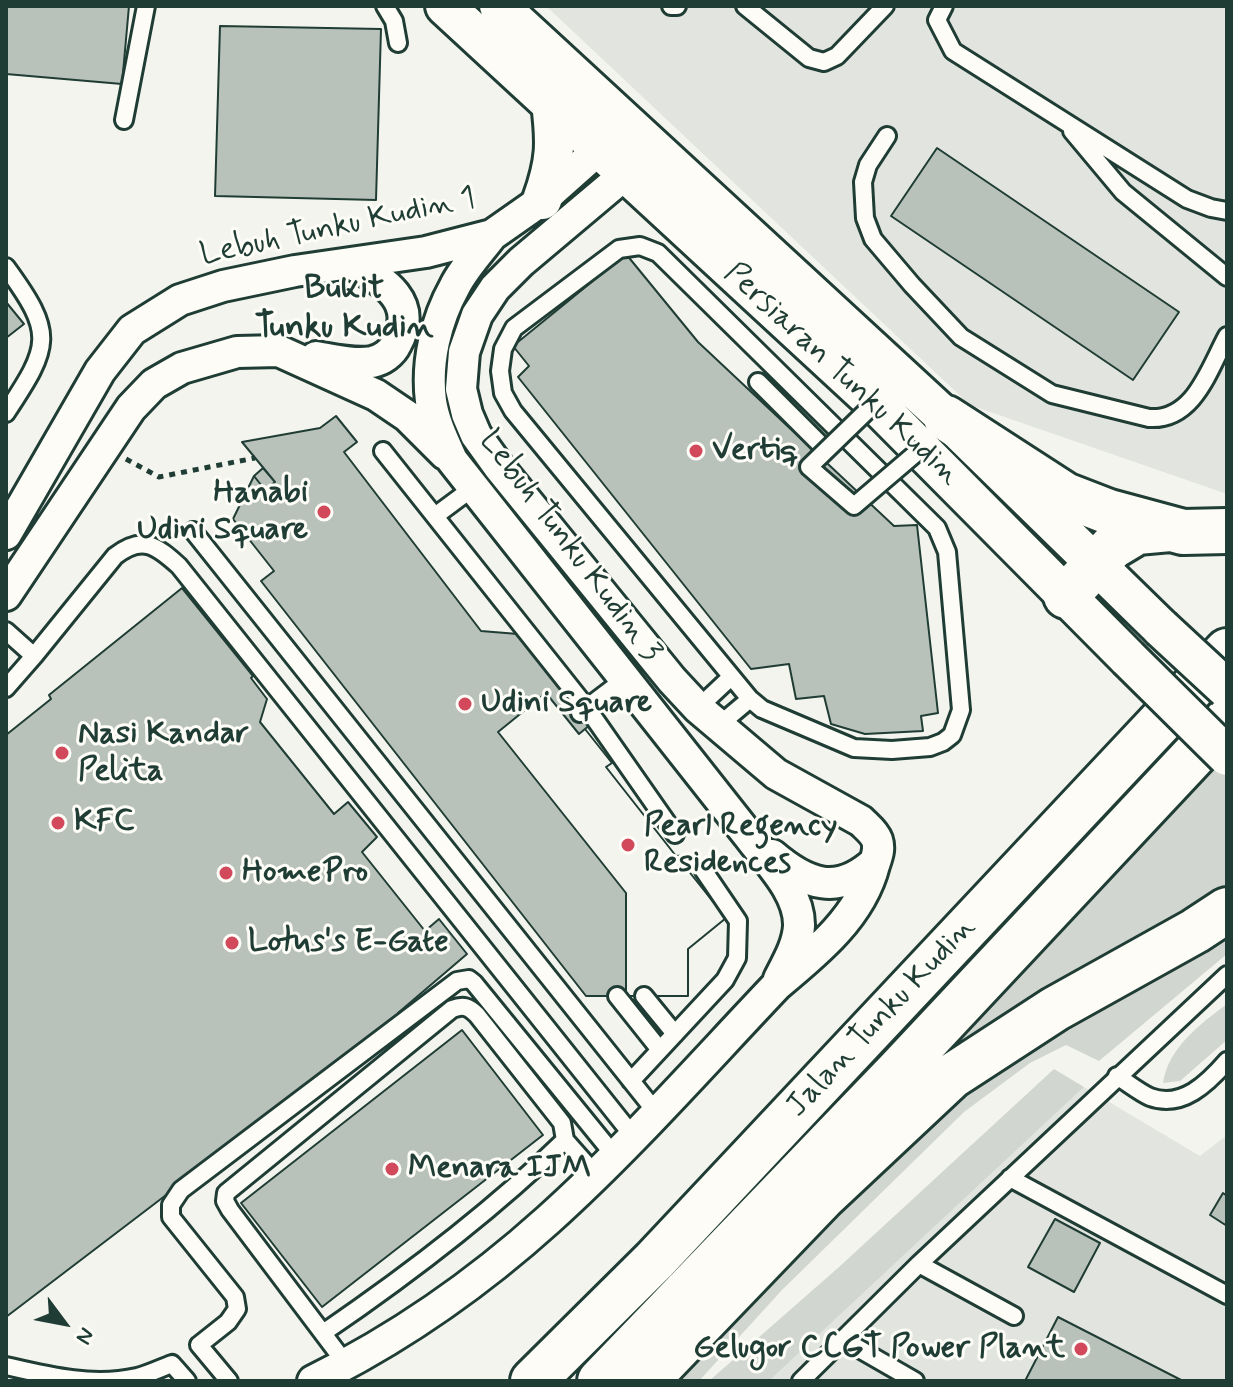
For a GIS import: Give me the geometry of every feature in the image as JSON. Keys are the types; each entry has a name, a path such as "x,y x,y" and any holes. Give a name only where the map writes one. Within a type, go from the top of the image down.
{"highway":[{"path":"934,433 1065,495 1109,512 1183,532 1227,531"},
{"path":"1066,596 1112,547 1137,532 1172,529"},
{"name":"Jalan Tunku Kudin","path":"533,1381 654,1261 1227,651"},
{"name":"Jalan Tunku Kudin","path":"600,1381 638,1365 899,1070 1227,720"},
{"path":"638,1365 748,1244 823,1197 952,1076 1055,1009 1227,910"}],"street":[{"name":"Persiaran Tunku Kudin","path":"445,6 551,103 627,149 934,433 1096,565 1227,689"},
{"name":"Persiaran Tunku Kudin","path":"499,6 627,149 875,403 934,433 1066,596 1227,756"},
{"path":"542,200 552,174 556,144 551,103"},
{"name":"Lebuh Tunku Kudin 1","path":"6,534 100,371 132,330 180,300 223,286 295,271 426,252 492,235 542,200 627,149"},
{"name":"Lebuh Tunku Kudin 3","path":"313,1381 422,1318 548,1220 857,907 869,884 879,849 873,832 861,821 776,774 708,717 672,680 518,491 476,435 467,414 461,389 464,352 477,315 495,288 627,149"},
{"name":"Lebuh Tunku Kudin 3","path":"492,235 455,284 438,324 432,349 431,403 452,460 748,835 792,896 799,926 796,943 777,985"},
{"path":"6,595 104,448 154,384 182,368 237,352 279,351 352,362 373,362 393,350 403,332 404,315 399,301 379,278 352,264"},
{"path":"279,351 376,395 407,416 452,460"},
{"name":"Lebuh Tunku Kudin 3","path":"748,835 801,876 819,882 835,884 849,880 875,862"}],"lane":[{"path":"124,120 146,6"},
{"path":"385,6 394,21 398,43"},
{"path":"671,6 677,6"},
{"path":"745,6 809,58 824,62 837,56 885,6"},
{"path":"944,6 937,20 953,51 1187,199 1227,211"},
{"path":"1062,120 1123,192 1227,277"},
{"path":"887,136 868,165 863,182 865,218 873,239 961,337 1052,394 1164,419 1180,412 1191,402 1227,336"},
{"path":"640,246 658,253 932,522 945,544 961,710 952,735 943,742 930,747 892,750 854,748 775,716 750,699 731,677 587,504 513,411 503,393 500,371 503,349 514,328 619,249 640,246"},
{"path":"6,267 39,317 42,344 33,373 6,413"},
{"path":"758,382 825,449"},
{"path":"875,403 809,467 854,506 934,433"},
{"path":"383,451 675,834"},
{"path":"435,516 474,487"},
{"path":"193,531 656,1112"},
{"path":"6,688 115,556 129,545 146,543 165,553 189,578 614,1155"},
{"path":"6,631 34,656"},
{"path":"708,717 731,677"},
{"path":"584,711 625,679"},
{"path":"708,717 750,699"},
{"path":"631,1081 725,980 737,958 738,921 704,871"},
{"path":"801,1381 919,1264 1227,975"},
{"path":"229,1381 199,1345 228,1322 237,1309 235,1297 171,1217 171,1205 181,1190 457,981 469,979 474,983 614,1155"},
{"path":"617,996 660,1050"},
{"path":"644,996 675,1034"},
{"path":"346,1364 230,1210 225,1201 226,1193 452,1009 461,1005 477,1015 562,1123 565,1140"},
{"path":"1117,1076 1149,1096 1166,1101 1182,1098 1197,1089 1227,1061"},
{"path":"565,1140 614,1155"},
{"path":"323,1333 414,1268 565,1140"},
{"path":"1010,1178 1227,1295"},
{"path":"919,1264 1014,1316"},
{"path":"842,1339 915,1381"},
{"path":"6,1366 71,1380 107,1381 136,1377 172,1364 187,1381"}],"path":[{"path":"104,448 159,477 255,458"}],"shaded area":[{"path":"546,6 1227,6 1227,494 970,405"},
{"path":"1227,751 1227,887 1203,904 1029,999 930,1068"},
{"path":"1227,935 1227,954 1099,1061 1066,1045 1030,1063 964,1112 782,1290 699,1381 674,1381 863,1184 945,1111 1037,1045"},
{"path":"1227,1004 1227,1040 1180,1081 1163,1083 1178,1048"},
{"path":"1054,1069 1084,1087 769,1381 709,1381 839,1267"},
{"path":"1084,1087 1200,1156 1227,1135 1227,1381 769,1381"}],"building":[{"path":"6,6 129,6 122,84 6,74"},
{"path":"220,26 381,29 376,200 215,196"},
{"path":"937,148 1179,312 1133,380 891,216"},
{"name":"Vertiq","path":"626,254 698,342 894,526 917,525 938,713 921,716 923,731 865,734 831,724 824,696 796,699 789,664 751,669 518,377 529,366 513,346"},
{"path":"6,302 24,324 6,338"},
{"name":"Udini Square","path":"336,416 357,442 344,452 481,631 518,634 590,725 585,729 612,763 606,767 676,856 687,855 687,869 726,918 688,949 688,996 586,996 261,581 274,571 233,519 254,476 265,490 275,482 242,442 320,428"},
{"path":"263,468 275,482 265,490 254,476"},
{"name":"Lotus's E-Gate","path":"182,588 253,676 251,678 267,699 260,722 334,814 348,802 377,837 362,852 425,931 439,919 467,954 398,1013 401,1016 6,1317 6,735 51,699 49,695"},
{"name":"Pearl Regency Residences","path":"546,693 579,734 585,729 612,763 606,767 676,856 687,855 687,869 726,918 688,949 688,996 626,996 626,893 498,732"},
{"name":"Menara IJM","path":"462,1030 543,1135 322,1307 241,1203"},
{"path":"1223,1193 1227,1196 1227,1226 1210,1215"},
{"path":"1055,1219 1100,1243 1074,1292 1028,1267"},
{"name":"Gelugor CCGT Power Plant","path":"1058,1317 1183,1381 1025,1381"}],"place":[{"name":"Vertiq","path":"696,451"},
{"name":"Hanabi Udini Square","path":"324,512"},
{"name":"Udini Square","path":"465,704"},
{"name":"Nasi Kandar Pelita","path":"62,753"},
{"name":"KFC","path":"58,823"},
{"name":"Pearl Regency Residences","path":"628,845"},
{"name":"HomePro","path":"226,873"},
{"name":"Lotus's E-Gate","path":"232,943"},
{"name":"Menara IJM","path":"392,1169"},
{"name":"Gelugor CCGT Power Plant","path":"1081,1349"}],"district":[{"name":"Bukit Tunku Kudin","path":"344,310"}]}
